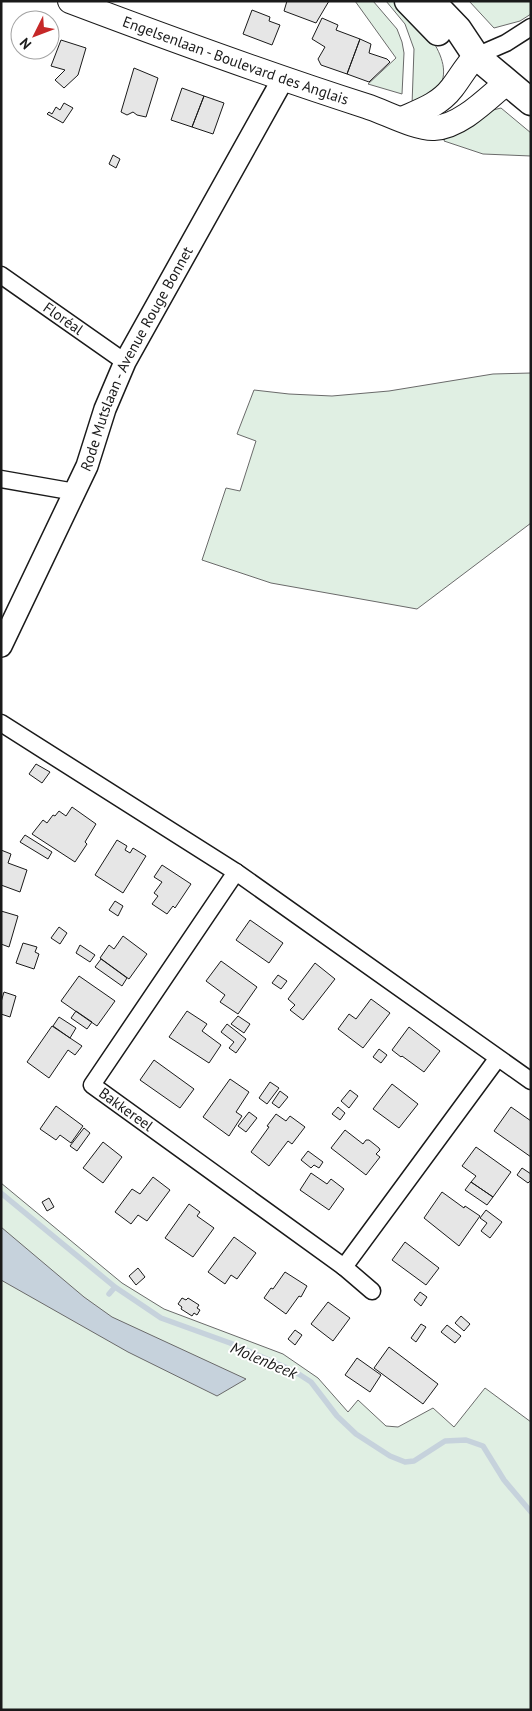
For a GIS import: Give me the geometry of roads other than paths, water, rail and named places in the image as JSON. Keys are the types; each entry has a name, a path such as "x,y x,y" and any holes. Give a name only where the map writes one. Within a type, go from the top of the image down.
{"main road":[{"name":"Engelsenlaan - Boulevard des Anglais","path":"70,1 283,79 402,119 422,128 447,126 466,116 506,83"},
{"path":"408,1 450,44 476,56"},
{"path":"431,1 458,29 476,56 531,102"},
{"path":"402,119 430,107 440,100 452,89 467,65 476,56"}],"street":[{"path":"476,56 506,43 531,27"},
{"name":"Rode Mutslaan - Avenue Rouge Bonnet","path":"1,646 87,466 105,409 125,362 283,79"},
{"name":"Floréal","path":"1,275 125,362"},
{"path":"1,479 75,492"},
{"path":"1,723 236,872 531,1082"},
{"name":"Bakkereel","path":"236,872 92,1085 344,1267 372,1291"},
{"path":"344,1267 497,1059"}],"waterway":[{"name":"Molenbeek","path":"1,1193 115,1287 161,1318 230,1343 294,1371 311,1382 337,1416 356,1434 390,1456 405,1462 414,1461 445,1441 466,1440 483,1446 504,1480 531,1512"},
{"path":"109,1294 115,1287"}]}
